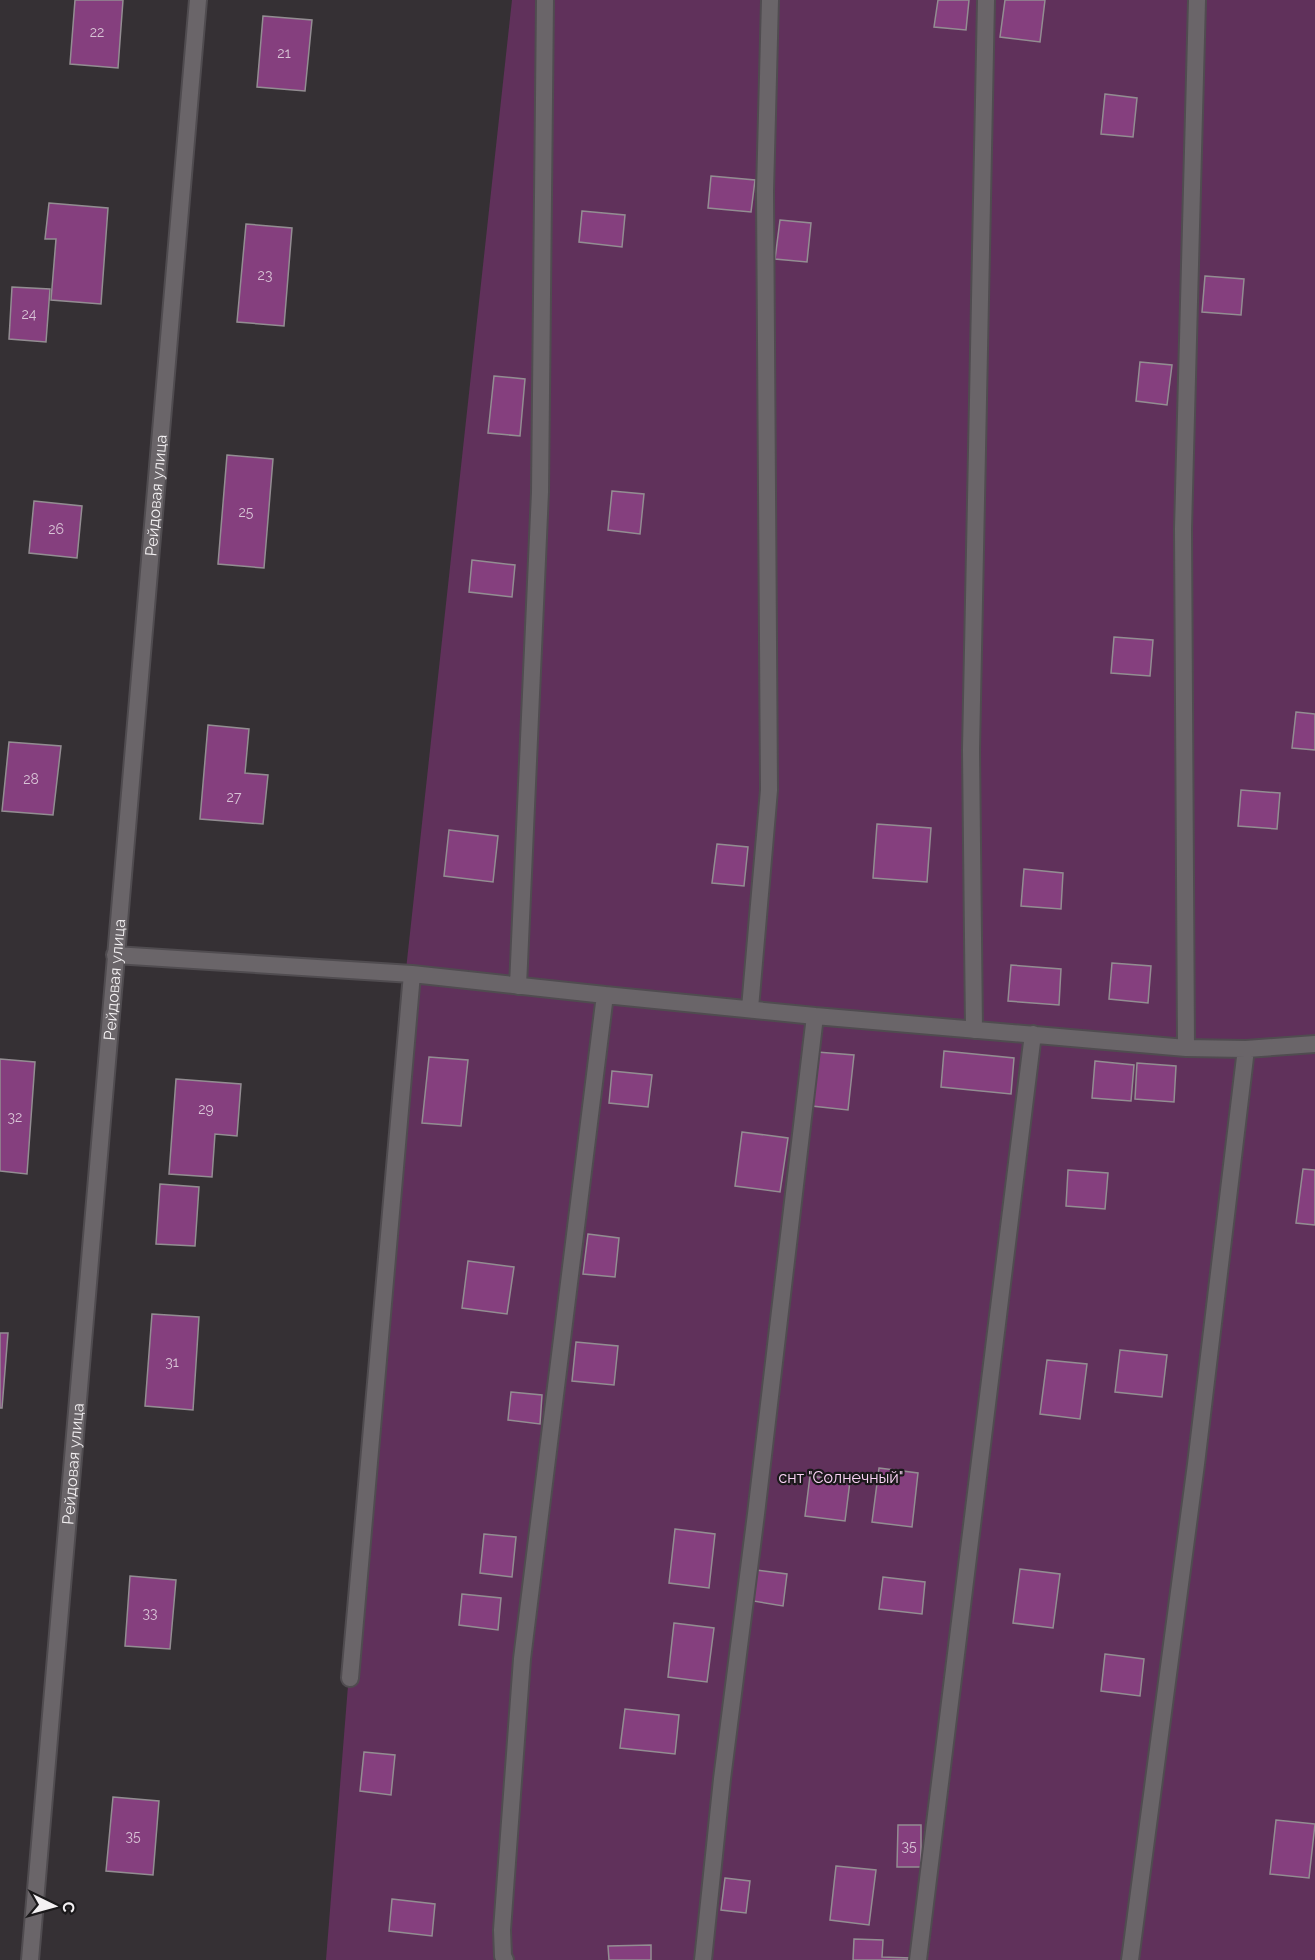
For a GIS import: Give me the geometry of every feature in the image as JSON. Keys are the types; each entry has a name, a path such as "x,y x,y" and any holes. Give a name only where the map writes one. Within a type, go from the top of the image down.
{"street":[{"name":"Рейдовая улица","path":"30,1960 198,0"},
{"path":"518,986 540,492 545,0"},
{"path":"750,1008 769,790 765,191 770,0"},
{"path":"974,1029 971,750 986,0"},
{"path":"1186,1048 1183,529 1197,0"},
{"path":"115,955 412,974 815,1016 1186,1048 1246,1049 1315,1044"},
{"path":"350,1678 412,974"},
{"path":"505,1960 502,1930 522,1659 605,995"},
{"path":"703,1960 722,1779 815,1016"},
{"path":"918,1960 1033,1034"},
{"path":"1130,1960 1194,1476 1246,1049"}],"green space":[{"name":"снт \"Солнечный\"","path":"512,0 1315,0 1315,1960 326,1960 404,988"}],"building":[{"path":"75,0 123,0 118,68 70,64"},
{"path":"938,0 969,0 966,30 934,27"},
{"path":"1005,0 1045,0 1040,42 1000,37"},
{"path":"263,16 312,20 305,91 257,87"},
{"path":"1105,94 1137,98 1133,137 1101,134"},
{"path":"711,176 755,180 751,212 708,208"},
{"path":"49,203 108,208 101,304 51,300 56,239 45,239"},
{"path":"582,211 625,215 622,247 579,242"},
{"path":"780,220 811,223 807,262 775,259"},
{"path":"246,224 292,228 284,326 237,322"},
{"path":"1205,276 1244,279 1241,315 1202,312"},
{"path":"12,287 50,289 46,342 9,339"},
{"path":"1140,362 1172,365 1167,405 1136,401"},
{"path":"494,376 525,379 520,436 488,433"},
{"path":"227,455 273,459 264,568 218,564"},
{"path":"612,491 644,494 640,534 608,530"},
{"path":"34,501 82,506 77,558 29,553"},
{"path":"472,560 515,565 512,597 469,592"},
{"path":"1114,637 1153,640 1150,676 1111,673"},
{"path":"1296,712 1315,714 1315,750 1292,748"},
{"path":"208,725 249,729 245,773 268,775 263,824 200,819"},
{"path":"9,742 61,746 53,815 2,811"},
{"path":"1241,790 1280,793 1277,829 1238,826"},
{"path":"877,824 931,828 927,882 873,878"},
{"path":"449,830 498,836 493,882 444,876"},
{"path":"717,844 748,847 744,886 712,883"},
{"path":"1024,869 1063,873 1061,909 1021,906"},
{"path":"1112,963 1151,966 1148,1003 1109,999"},
{"path":"1011,965 1061,969 1059,1005 1008,1001"},
{"path":"944,1051 1014,1058 1011,1094 941,1087"},
{"path":"817,1052 854,1055 848,1110 812,1106"},
{"path":"429,1057 468,1060 461,1126 422,1123"},
{"path":"0,1059 35,1062 27,1174 0,1171"},
{"path":"1095,1061 1134,1065 1131,1101 1092,1098"},
{"path":"1137,1063 1176,1066 1174,1102 1135,1099"},
{"path":"612,1071 652,1075 648,1107 609,1103"},
{"path":"176,1079 241,1084 237,1136 215,1134 212,1177 169,1174"},
{"path":"742,1132 788,1138 780,1192 735,1186"},
{"path":"1303,1169 1315,1170 1315,1225 1296,1223"},
{"path":"1068,1170 1108,1173 1105,1209 1066,1206"},
{"path":"160,1184 199,1187 195,1246 156,1244"},
{"path":"588,1234 619,1238 615,1277 583,1274"},
{"path":"468,1261 514,1267 507,1314 462,1308"},
{"path":"152,1314 199,1317 193,1410 145,1406"},
{"path":"0,1333 8,1333 2,1408 0,1408"},
{"path":"576,1342 618,1346 614,1385 572,1381"},
{"path":"1120,1350 1167,1355 1162,1397 1115,1392"},
{"path":"1047,1360 1087,1364 1080,1419 1040,1414"},
{"path":"511,1392 542,1395 540,1424 508,1420"},
{"path":"879,1468 918,1473 912,1527 872,1522"},
{"path":"810,1476 850,1481 845,1521 805,1516"},
{"path":"675,1529 715,1534 709,1588 669,1583"},
{"path":"484,1534 516,1537 512,1577 480,1573"},
{"path":"1020,1569 1060,1574 1053,1628 1013,1623"},
{"path":"756,1570 787,1574 783,1606 753,1601"},
{"path":"130,1576 176,1580 170,1649 125,1646"},
{"path":"883,1577 925,1582 922,1614 879,1609"},
{"path":"462,1594 501,1598 498,1630 459,1625"},
{"path":"674,1623 714,1628 707,1682 668,1677"},
{"path":"1105,1654 1144,1659 1140,1696 1101,1691"},
{"path":"625,1709 679,1715 675,1754 620,1748"},
{"path":"364,1752 395,1755 391,1795 360,1791"},
{"path":"113,1797 159,1801 153,1875 106,1871"},
{"path":"1276,1820 1315,1824 1309,1878 1270,1874"},
{"path":"898,1825 921,1825 921,1867 897,1867"},
{"path":"836,1866 876,1870 869,1925 830,1920"},
{"path":"725,1878 750,1881 746,1913 721,1910"},
{"path":"392,1899 435,1904 432,1936 389,1931"},
{"path":"854,1939 883,1940 882,1957 911,1958 911,1960 853,1960"},
{"path":"651,1945 651,1960 609,1960 608,1946"}]}
